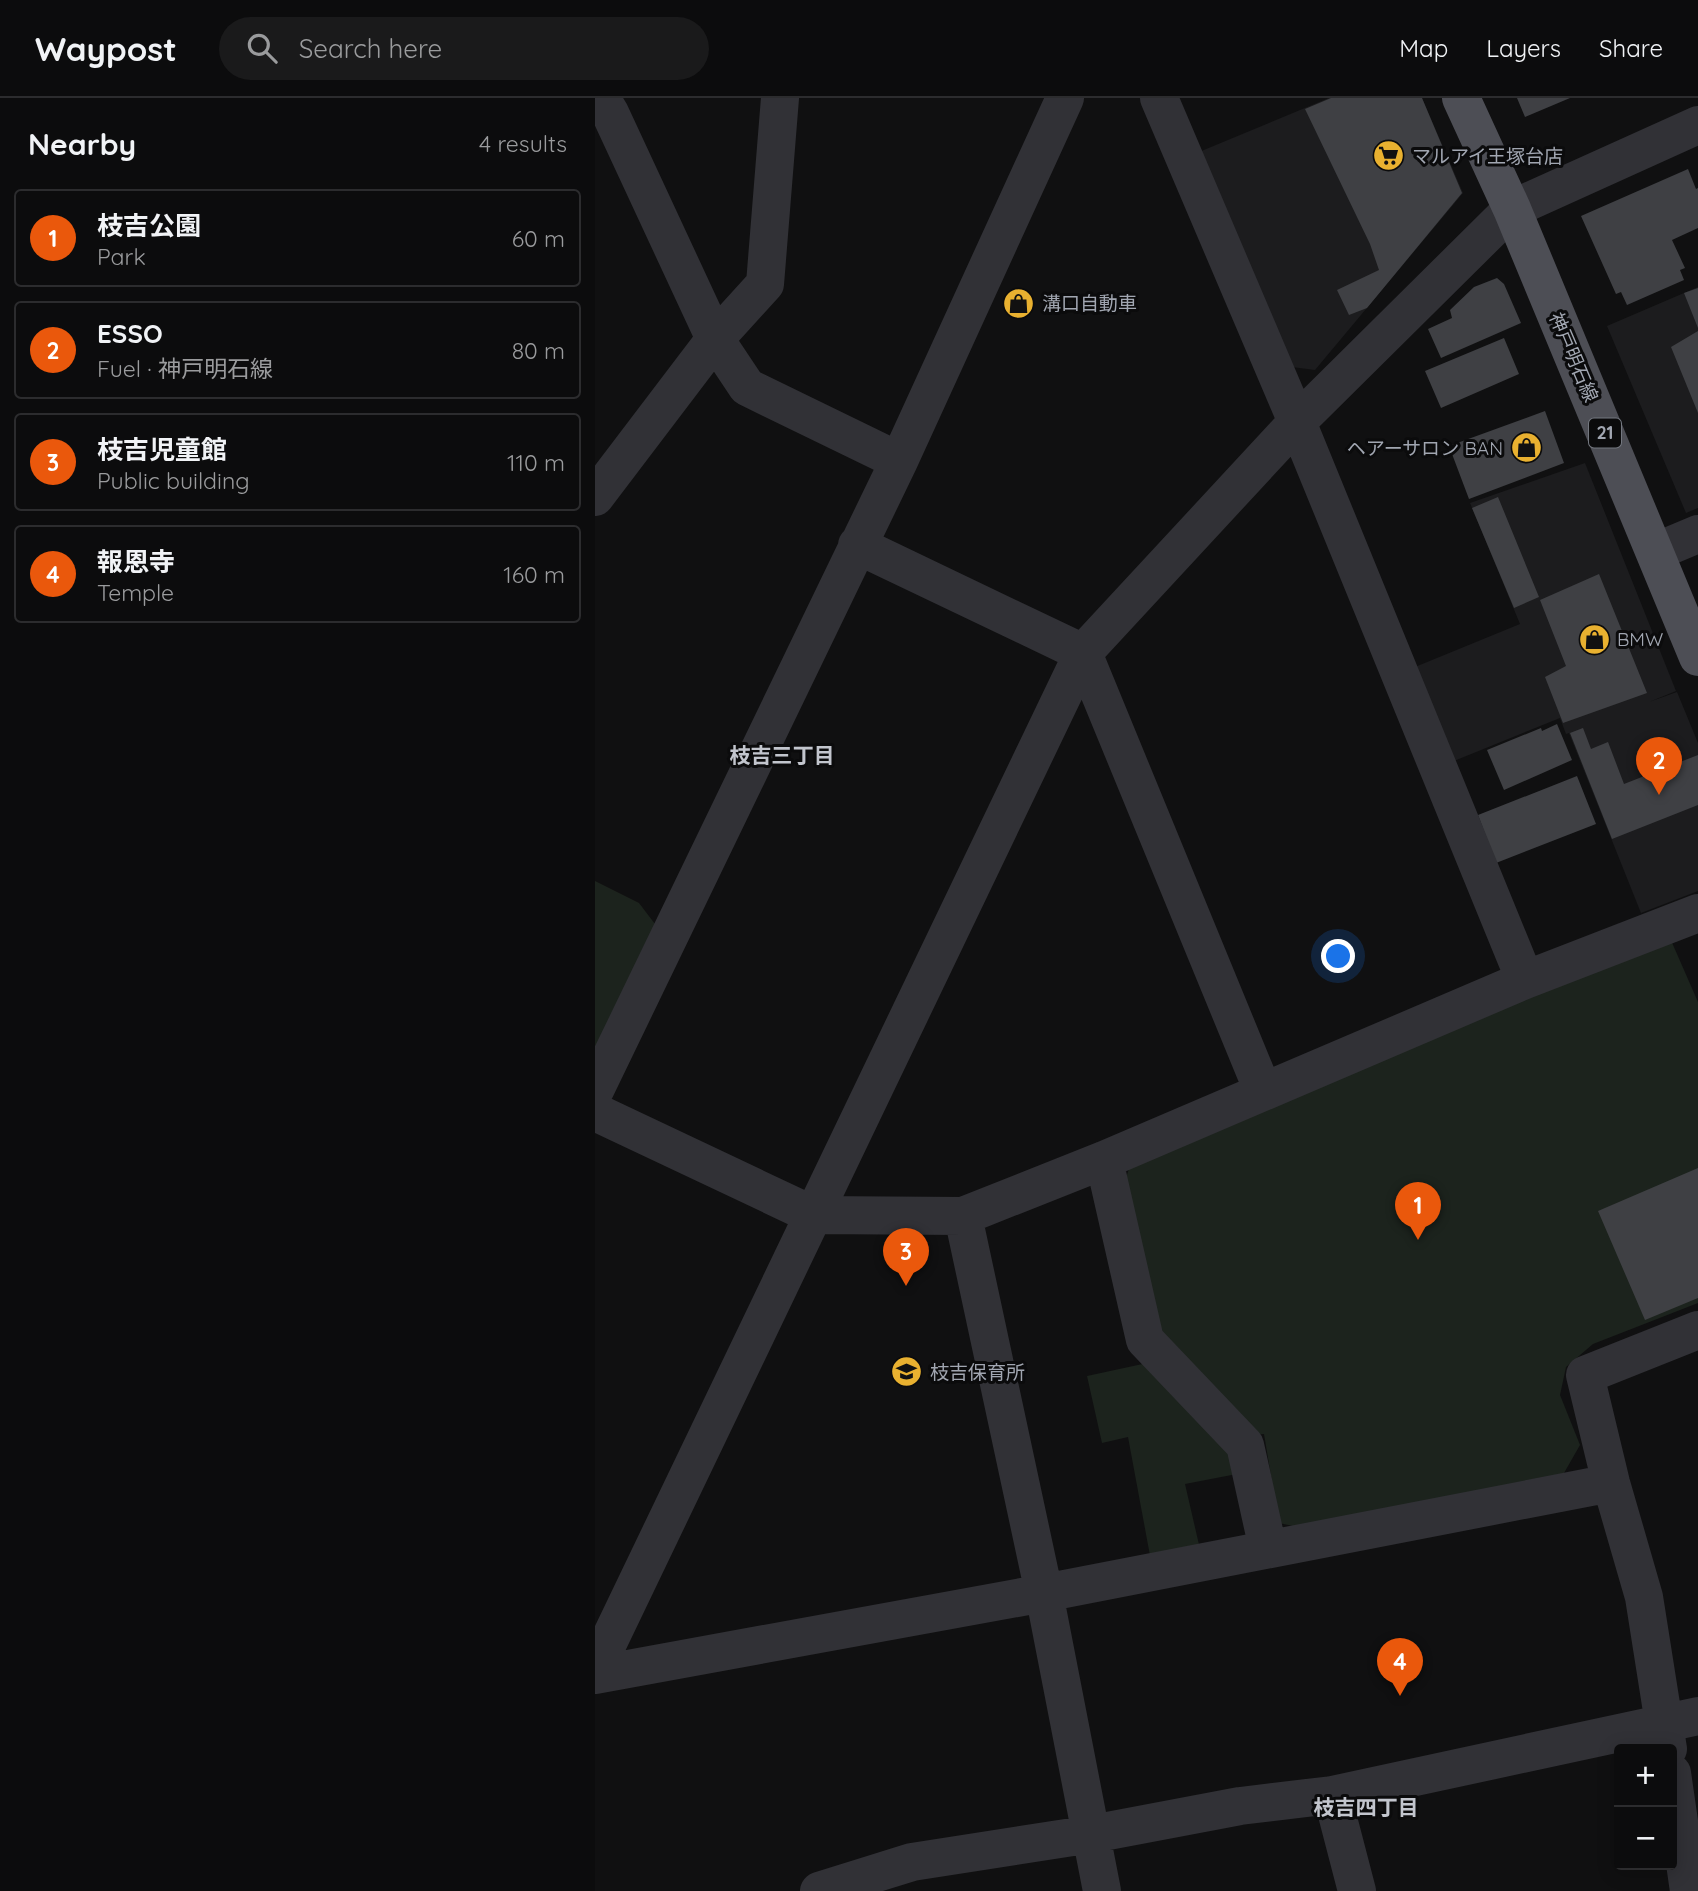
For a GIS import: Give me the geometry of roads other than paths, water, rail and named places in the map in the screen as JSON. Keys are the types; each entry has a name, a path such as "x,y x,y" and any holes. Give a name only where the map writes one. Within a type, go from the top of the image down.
{"main road":[{"name":"神戸明石線","path":"1461,98 1512,209 1698,657"}],"street":[{"path":"601,98 715,339 747,387 899,461"},
{"path":"595,497 715,339 765,284 780,98"},
{"path":"595,1090 899,461 1065,98"},
{"path":"1159,98 1297,422 1525,980"},
{"path":"595,1673 1083,653 1297,422 1512,209 1698,125"},
{"path":"1655,552 1698,534"},
{"path":"857,545 1083,653 1263,1091"},
{"path":"595,1112 813,1215 963,1216 1104,1160 1525,980 1698,913"},
{"path":"1104,1160 1145,1340 1245,1445 1268,1549"},
{"path":"963,1216 1044,1593 1102,1891"},
{"path":"819,1891 912,1862 1091,1834 1240,1806 1332,1795 1677,1729 1585,1376 1698,1330"},
{"path":"595,1673 1044,1593 1611,1483"},
{"path":"1332,1795 1357,1891"},
{"path":"1677,1807 1689,1891"}],"place":[{"name":"マルアイ王塚台店","path":"1389,156"},
{"name":"溝口自動車","path":"1019,303"},
{"name":"ヘアーサロン BAN","path":"1526,448"},
{"name":"BMW","path":"1594,639"},
{"name":"ESSO","path":"1659,795"},
{"name":"枝吉公園","path":"1418,1240"},
{"name":"枝吉児童館","path":"906,1286"},
{"name":"枝吉保育所","path":"907,1372"},
{"name":"報恩寺","path":"1400,1696"}],"district":[{"name":"枝吉三丁目","path":"782,756"},
{"name":"枝吉四丁目","path":"1366,1808"}]}
